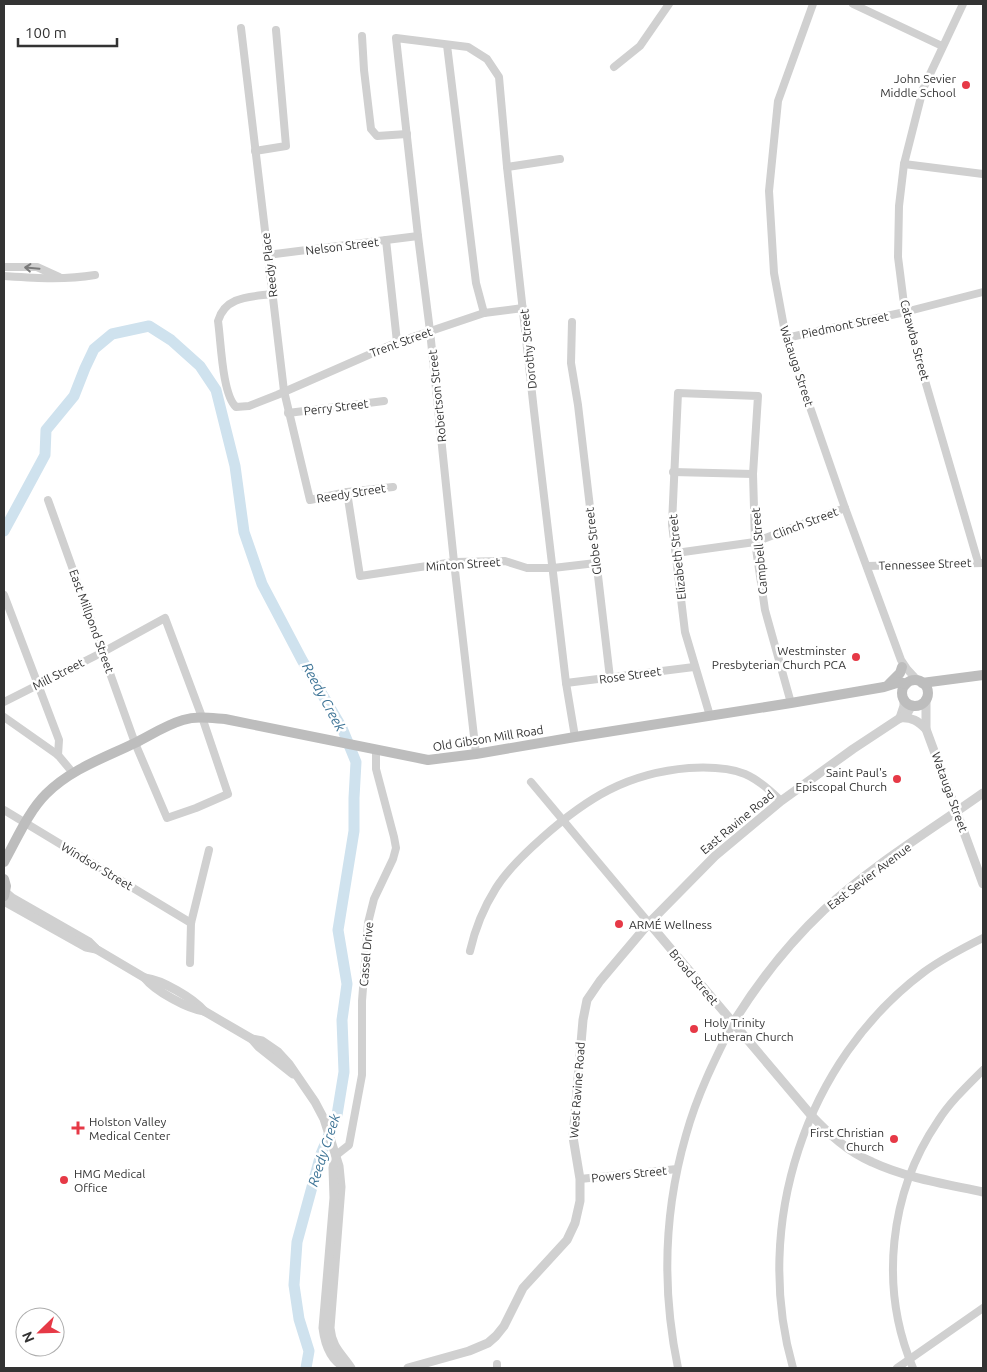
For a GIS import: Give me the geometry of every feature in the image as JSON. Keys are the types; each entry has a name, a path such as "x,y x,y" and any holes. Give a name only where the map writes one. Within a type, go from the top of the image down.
{"main road":[{"path":"884,687 900,673 901,663"},
{"path":"920,682 983,675"},
{"path":"907,695 921,704 945,680"},
{"name":"Old Gibson Mill Road","path":"907,695 911,681 920,682"},
{"name":"Old Gibson Mill Road","path":"4,862 26,823 45,795 73,773 167,726 184,720 202,717 225,719 428,760 476,754 791,703 884,687 900,682 907,695"},
{"path":"920,682 926,688 926,697"},
{"path":"4,879 6,886 4,896"}],"street":[{"path":"614,67 640,46 669,4"},
{"name":"Watauga Street","path":"813,4 778,101 769,191 774,273 786,338 901,663 907,695"},
{"path":"853,4 942,46"},
{"name":"Catawba Street","path":"963,4 923,88 904,164 899,206 898,257 905,312 980,562"},
{"name":"Reedy Place","path":"241,28 284,391 310,500"},
{"path":"255,151 286,146 276,30"},
{"path":"362,36 371,129 377,136 381,137 407,134"},
{"name":"Robertson Street","path":"396,38 476,754"},
{"name":"Dorothy Street","path":"396,38 468,47 487,58 499,77 506,167 566,683 575,737"},
{"path":"448,45 476,283 484,312"},
{"path":"506,167 560,160"},
{"path":"904,164 983,174"},
{"name":"Nelson Street","path":"267,255 418,236"},
{"path":"386,240 397,342"},
{"path":"4,267 37,268 59,277"},
{"path":"4,276 46,279 95,275"},
{"name":"Piedmont Street","path":"786,338 905,312 983,292"},
{"name":"Trent Street","path":"272,294 235,300 220,312 218,321 226,385 233,404 240,408 277,396 284,391 397,342 484,312 523,308"},
{"name":"Globe Street","path":"572,322 571,363 578,405 610,678"},
{"name":"Campbell Street","path":"678,393 758,396 754,474 755,542 765,610 791,703"},
{"name":"Elizabeth Street","path":"678,393 672,524 684,632 710,716"},
{"name":"Perry Street","path":"288,413 384,401"},
{"path":"674,472 754,474"},
{"name":"Reedy Street","path":"310,500 347,492 393,487"},
{"name":"Minton Street","path":"347,492 360,576 454,562 505,561 527,568 553,568 596,563"},
{"name":"East Millpond Street","path":"48,500 135,743 167,818 228,794 202,717"},
{"name":"Clinch Street","path":"676,553 755,542 845,508"},
{"name":"Tennessee Street","path":"867,566 980,562"},
{"path":"4,595 60,740 58,755"},
{"name":"Mill Street","path":"4,702 103,652 164,618 202,717"},
{"name":"Watauga Street","path":"901,663 920,682"},
{"name":"Rose Street","path":"566,683 694,666"},
{"path":"907,695 900,718 908,717 918,721 926,729"},
{"path":"907,695 926,729"},
{"name":"Watauga Street","path":"926,697 926,729 983,884"},
{"path":"4,717 58,755 73,773"},
{"name":"East Ravine Road","path":"649,923 715,856 781,801 900,718"},
{"name":"Cassel Drive","path":"334,1153 346,1149 349,1145 362,1081 362,995 368,922 374,899 393,859 396,848 371,750"},
{"path":"470,951 483,912 495,889 510,869 562,820 582,805 614,787 648,774 700,767 745,774 765,785 781,801"},
{"name":"Broad Street","path":"531,782 811,1116 825,1130 856,1154 888,1169 983,1192"},
{"name":"East Sevier Avenue","path":"733,1023 756,987 779,957 825,909 868,874 983,793"},
{"name":"Windsor Street","path":"4,810 191,923"},
{"path":"190,964 191,923 209,850"},
{"path":"4,896 14,899 89,942 96,949 145,978 150,985 195,1010 204,1011 252,1039 259,1047 296,1075 315,1102 324,1119 339,1166 341,1188 330,1328 336,1350 351,1368"},
{"name":"West Ravine Road","path":"408,1368 479,1347 496,1336 504,1326 523,1288 567,1240 575,1223 580,1201 580,1178 573,1137 584,1010 587,1000 600,981 649,923"},
{"path":"793,1368 787,1344 781,1300 780,1240 788,1184 811,1116 832,1076 849,1050 884,1008 924,972 940,961 983,938"},
{"path":"678,1368 671,1326 668,1279 671,1207 677,1169 698,1097 733,1023"},
{"path":"913,1368 904,1345 897,1316 893,1261 901,1198 921,1148 938,1120 958,1095 983,1070"},
{"path":"334,1153 334,1198 323,1328 330,1352 336,1361 346,1368"},
{"name":"Powers Street","path":"580,1178 677,1169"},
{"path":"897,1368 983,1308"}],"waterway":[{"name":"Reedy Creek","path":"4,531 45,455 46,430 74,396 94,349 112,334 149,326 171,340 200,366 216,390 235,466 244,532 262,584 302,660 342,728 356,762 354,831 338,930 347,984 342,1020 344,1072 337,1115 321,1154 297,1242 294,1285 299,1319 309,1351 306,1368"}],"place":[{"name":"John Sevier Middle School","path":"966,85"},
{"name":"Westminster Presbyterian Church PCA","path":"856,657"},
{"name":"Saint Paul's Episcopal Church","path":"897,779"},
{"name":"ARMÉ Wellness","path":"619,924"},
{"name":"Holy Trinity Lutheran Church","path":"694,1029"},
{"name":"Holston Valley Medical Center","path":"78,1128"},
{"name":"First Christian Church","path":"894,1139"},
{"name":"HMG Medical Office","path":"64,1180"}]}
